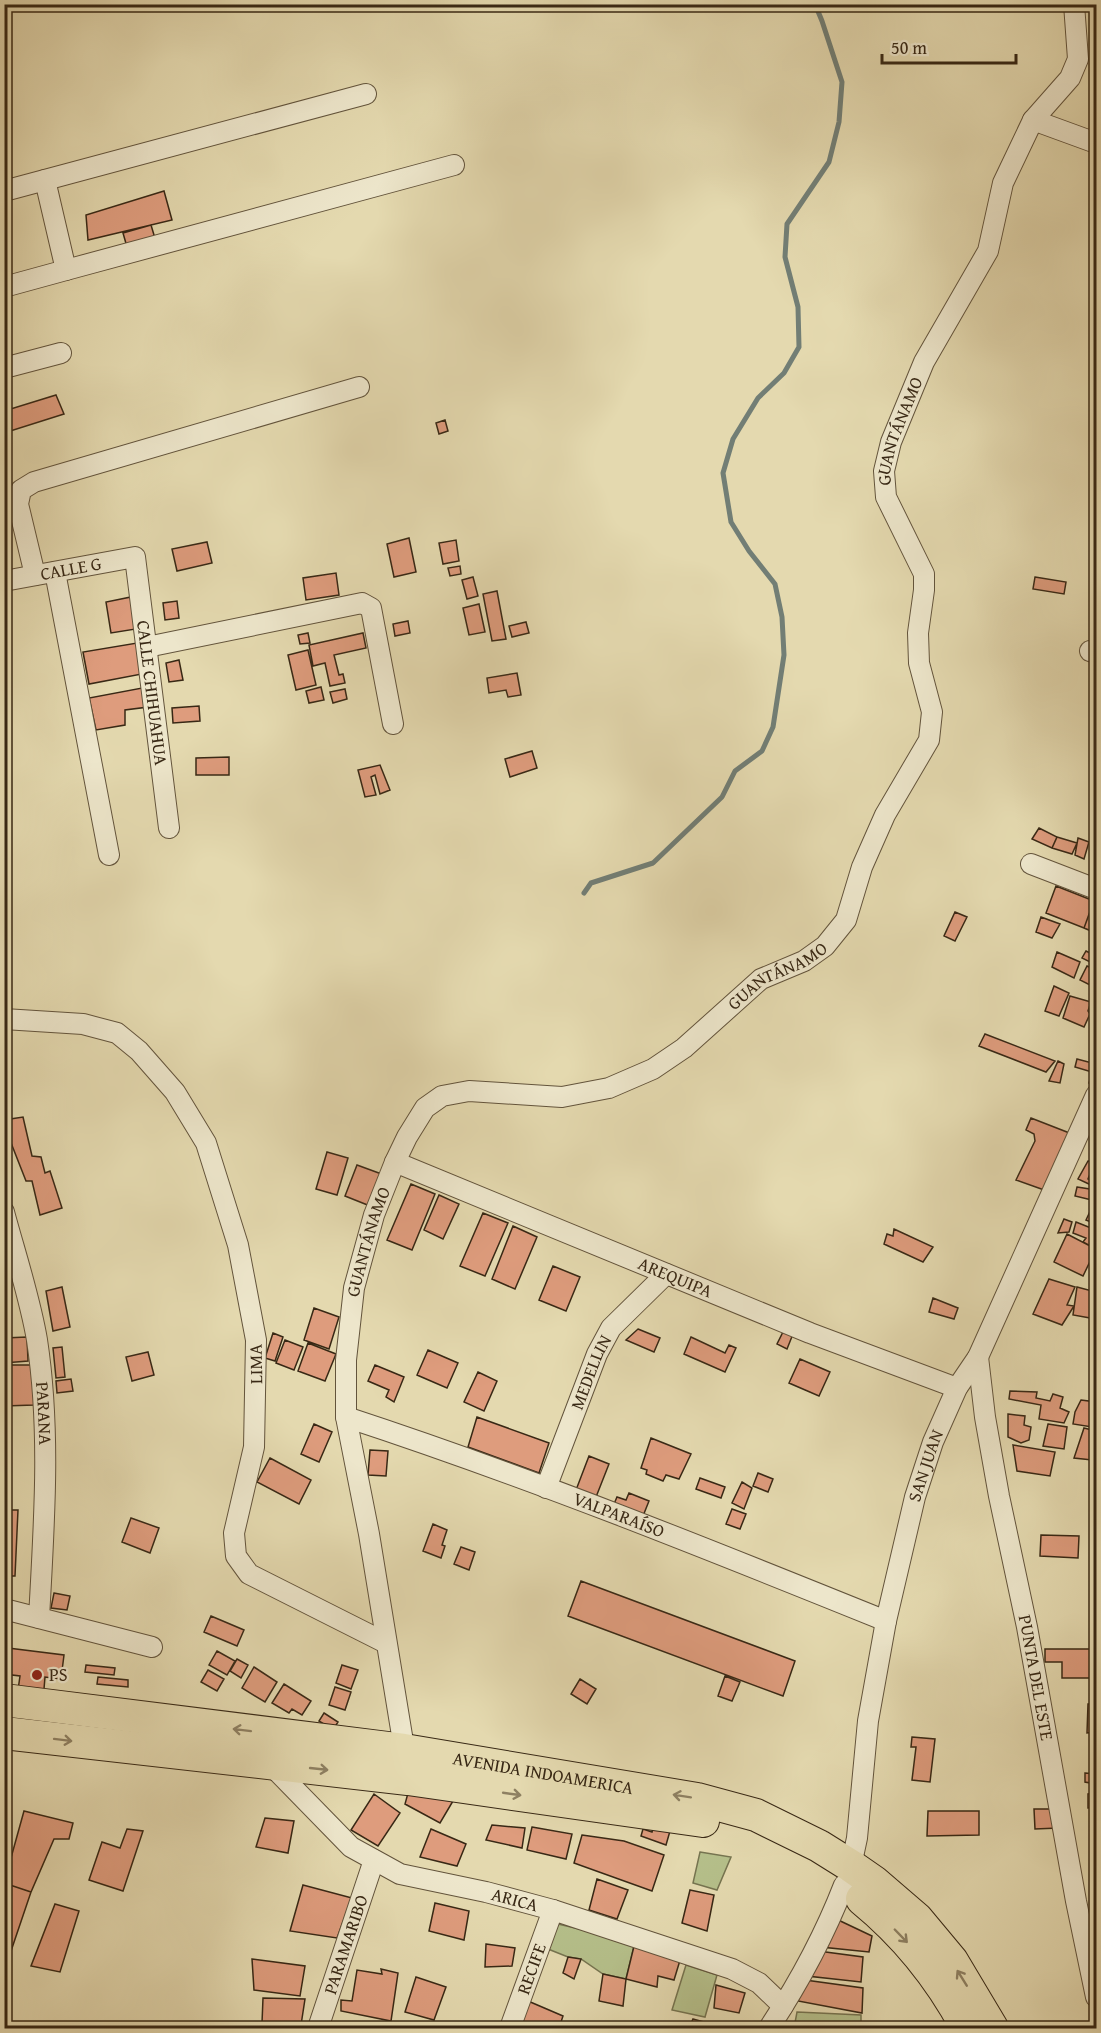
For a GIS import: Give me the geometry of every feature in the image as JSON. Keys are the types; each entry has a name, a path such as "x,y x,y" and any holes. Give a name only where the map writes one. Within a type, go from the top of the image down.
{"main road":[{"name":"AVENIDA INDOAMERICA","path":"4,1700 406,1764 697,1798 756,1815 819,1846 848,1875 880,1914 921,1956 953,2002 967,2028"},
{"name":"AVENIDA INDOAMERICA","path":"4,1733 269,1763 406,1764"},
{"name":"AVENIDA INDOAMERICA","path":"848,1875 874,1882 917,1919 952,1961 992,2028"}],"street":[{"name":"GUANTÁNAMO","path":"406,1764 369,1534 346,1417 346,1360 354,1288 374,1215 395,1162 425,1108 442,1096 469,1091 562,1097 609,1088 653,1069 684,1048 761,979 804,961 825,946 846,920 862,867 885,815 929,740 932,712 919,663 918,633 924,574 886,497 884,471 891,442 924,362 988,251 1003,183 1033,120 1070,78 1078,58 1074,4"},
{"path":"4,191 366,94"},
{"path":"1033,120 1096,143"},
{"path":"4,286 454,165"},
{"path":"45,180 66,270"},
{"path":"4,368 61,353"},
{"path":"109,855 45,573 18,504 21,490 34,482 359,387"},
{"name":"CALLE G","path":"4,581 135,557"},
{"name":"CALLE CHIHUAHUA","path":"135,557 169,828"},
{"path":"147,647 362,603 371,608 393,724"},
{"path":"1031,864 1096,889"},
{"name":"LIMA","path":"4,1019 84,1024 117,1033 139,1051 175,1092 206,1143 238,1245 256,1340 254,1447 234,1533 236,1556 249,1574 386,1643"},
{"name":"SAN JUAN","path":"768,2028 783,2006 833,1912 848,1875 857,1838 868,1721 886,1621 915,1497 933,1442 957,1388 978,1358 1096,1095"},
{"name":"AREQUIPA","path":"395,1162 810,1333 957,1388"},
{"name":"PARANA","path":"4,1212 36,1338 44,1408 45,1505 39,1618"},
{"name":"MEDELLIN","path":"546,1488 597,1354 611,1328 666,1274"},
{"name":"PUNTA DEL ESTE","path":"978,1358 985,1417 999,1496 1027,1627 1076,1901 1096,1997"},
{"name":"VALPARAÍSO","path":"346,1417 428,1444 546,1488 886,1621"},
{"path":"4,1609 152,1647"},
{"name":"ARICA","path":"269,1763 351,1846 400,1874 486,1892 553,1910 732,1969 759,1983 783,2006"},
{"name":"PARAMARIBO","path":"318,2028 374,1860"},
{"name":"RECIFE","path":"510,2028 553,1910"}],"green space":[{"path":"700,1852 731,1857 717,1890 693,1883"},
{"path":"558,1924 635,1942 626,1979 603,1974 581,1959 568,1957 548,1949"},
{"path":"686,1965 717,1975 705,2017 672,2010"},
{"path":"797,2012 861,2015 861,2028 794,2028"}],"building":[{"path":"164,191 172,220 88,240 86,215"},
{"path":"151,225 157,245 129,254 123,233"},
{"path":"56,395 64,414 4,433 4,411"},
{"path":"445,420 448,431 439,434 436,423"},
{"path":"409,538 416,572 394,577 387,544"},
{"path":"456,540 459,561 443,564 439,543"},
{"path":"207,542 212,563 177,571 172,549"},
{"path":"460,566 461,574 450,576 448,568"},
{"path":"336,573 339,595 306,600 303,578"},
{"path":"473,577 478,596 467,599 462,580"},
{"path":"1035,577 1066,582 1064,594 1033,589"},
{"path":"497,591 506,639 492,641 483,594"},
{"path":"131,597 136,629 111,633 106,602"},
{"path":"177,601 179,618 165,620 163,603"},
{"path":"479,604 485,632 469,635 463,608"},
{"path":"408,621 410,633 395,636 393,624"},
{"path":"526,622 529,633 512,637 509,626"},
{"path":"308,633 310,643 300,644 298,635"},
{"path":"363,633 366,648 334,655 339,675 343,674 345,683 330,686 325,663 313,666 309,645"},
{"path":"137,643 142,674 89,684 83,652"},
{"path":"308,650 316,685 296,690 288,655"},
{"path":"179,660 183,680 169,682 166,663"},
{"path":"517,673 521,695 508,697 506,690 489,693 487,678"},
{"path":"321,687 324,700 309,703 306,691"},
{"path":"142,688 148,707 125,710 125,725 96,730 89,698"},
{"path":"345,689 347,699 333,703 330,692"},
{"path":"199,706 200,721 173,723 172,708"},
{"path":"532,751 537,768 510,777 505,759"},
{"path":"229,757 229,775 196,775 196,758"},
{"path":"380,765 390,790 380,794 375,775 371,777 376,795 365,797 358,770"},
{"path":"1039,828 1057,837 1052,848 1032,839"},
{"path":"1057,837 1077,843 1072,854 1052,848"},
{"path":"1078,838 1089,842 1084,859 1075,855"},
{"path":"1056,886 1094,901 1084,928 1046,913"},
{"path":"1092,906 1096,907 1096,933 1084,928"},
{"path":"955,912 967,917 955,941 944,936"},
{"path":"1041,917 1060,924 1052,938 1036,932"},
{"path":"1086,951 1094,955 1092,963 1082,958"},
{"path":"1057,952 1080,962 1074,978 1052,967"},
{"path":"1087,966 1096,970 1096,988 1080,980"},
{"path":"1054,986 1069,993 1059,1016 1045,1011"},
{"path":"1070,996 1091,1002 1088,1011 1090,1014 1084,1027 1063,1018"},
{"path":"985,1034 1055,1061 1046,1072 979,1046"},
{"path":"1077,1059 1096,1064 1096,1085 1089,1083 1092,1072 1075,1067"},
{"path":"1058,1061 1064,1064 1060,1083 1049,1081"},
{"path":"23,1117 32,1156 41,1157 45,1173 50,1171 62,1208 40,1215 32,1181 26,1181 4,1125 4,1120"},
{"path":"1031,1118 1072,1134 1047,1191 1016,1180 1035,1141 1034,1134 1026,1130"},
{"path":"327,1152 348,1158 337,1195 316,1189"},
{"path":"1088,1161 1095,1162 1088,1179 1093,1182 1091,1185 1078,1179"},
{"path":"1096,1162 1096,1184 1088,1179"},
{"path":"357,1165 387,1176 375,1208 345,1196"},
{"path":"411,1184 435,1194 412,1250 387,1240"},
{"path":"1077,1187 1096,1190 1096,1201 1075,1196"},
{"path":"439,1195 459,1204 443,1239 424,1230"},
{"path":"1096,1203 1096,1224 1086,1220"},
{"path":"483,1213 508,1223 485,1276 460,1266"},
{"path":"1064,1219 1072,1222 1069,1232 1058,1233"},
{"path":"1076,1222 1096,1230 1096,1249 1083,1242 1086,1238 1073,1233"},
{"path":"513,1226 537,1237 515,1289 492,1279"},
{"path":"894,1229 933,1247 923,1262 884,1244 887,1234 893,1236"},
{"path":"1067,1234 1096,1249 1083,1276 1054,1262"},
{"path":"553,1266 580,1277 566,1311 539,1300"},
{"path":"1049,1279 1075,1287 1067,1305 1074,1306 1062,1325 1033,1314"},
{"path":"62,1287 70,1327 53,1331 46,1291"},
{"path":"1077,1287 1096,1292 1096,1319 1073,1315"},
{"path":"933,1298 958,1308 954,1319 929,1312"},
{"path":"314,1308 339,1317 329,1349 304,1340"},
{"path":"638,1329 660,1338 654,1352 626,1340"},
{"path":"784,1330 793,1334 787,1349 777,1344"},
{"path":"273,1333 283,1337 275,1361 265,1358"},
{"path":"27,1337 28,1361 4,1363 4,1338"},
{"path":"691,1337 725,1353 729,1345 736,1348 725,1372 684,1354"},
{"path":"285,1340 303,1347 294,1370 276,1363"},
{"path":"308,1343 336,1354 325,1381 298,1371"},
{"path":"62,1347 65,1377 56,1378 53,1348"},
{"path":"428,1350 458,1363 447,1388 417,1375"},
{"path":"148,1352 154,1375 132,1381 126,1357"},
{"path":"800,1359 830,1372 819,1396 789,1383"},
{"path":"4,1365 33,1365 34,1405 4,1406"},
{"path":"375,1365 404,1377 394,1402 386,1397 389,1390 368,1381"},
{"path":"478,1372 497,1381 484,1411 464,1402"},
{"path":"71,1379 73,1391 57,1393 56,1381"},
{"path":"1010,1391 1037,1392 1036,1398 1050,1401 1053,1394 1063,1397 1060,1408 1069,1412 1064,1423 1039,1419 1041,1405 1009,1399"},
{"path":"1081,1400 1096,1402 1092,1427 1073,1424 1075,1412"},
{"path":"1008,1414 1025,1416 1024,1425 1031,1427 1029,1440 1021,1443 1008,1437"},
{"path":"477,1417 549,1443 539,1473 468,1447"},
{"path":"314,1424 332,1432 319,1462 301,1454"},
{"path":"1048,1424 1067,1427 1064,1449 1043,1446"},
{"path":"1084,1428 1096,1431 1096,1446 1092,1460 1074,1458"},
{"path":"651,1438 691,1454 679,1479 666,1475 663,1481 646,1474 647,1470 641,1468"},
{"path":"1013,1445 1055,1452 1050,1476 1017,1471"},
{"path":"370,1450 388,1451 386,1476 368,1475"},
{"path":"589,1456 609,1464 596,1497 576,1490"},
{"path":"270,1458 311,1480 299,1504 257,1482"},
{"path":"758,1473 773,1479 768,1492 753,1486"},
{"path":"700,1478 725,1487 721,1498 696,1489"},
{"path":"742,1482 752,1488 744,1509 732,1503"},
{"path":"629,1493 649,1501 643,1516 614,1504 617,1497 626,1500"},
{"path":"732,1509 746,1514 740,1529 726,1524"},
{"path":"4,1510 18,1510 15,1576 4,1576"},
{"path":"131,1518 159,1528 150,1553 122,1542"},
{"path":"433,1524 447,1530 441,1558 423,1551"},
{"path":"1041,1535 1079,1536 1078,1558 1040,1556"},
{"path":"461,1547 475,1552 469,1570 454,1564"},
{"path":"581,1581 795,1661 783,1696 568,1616"},
{"path":"54,1593 70,1596 67,1610 51,1608"},
{"path":"211,1616 244,1630 237,1646 204,1632"},
{"name":"PS","path":"8,1648 64,1655 61,1679 45,1677 43,1701 17,1697 20,1676 4,1674"},
{"path":"1045,1649 1092,1649 1092,1678 1062,1678 1062,1662 1045,1662"},
{"path":"217,1651 235,1661 227,1675 209,1665"},
{"path":"237,1659 248,1665 241,1678 230,1671"},
{"path":"86,1665 115,1668 114,1675 85,1672"},
{"path":"342,1665 358,1670 351,1689 336,1683"},
{"path":"254,1667 277,1682 265,1702 242,1688"},
{"path":"208,1670 224,1679 217,1691 201,1682"},
{"path":"725,1676 740,1682 732,1701 718,1696"},
{"path":"98,1677 128,1680 128,1687 97,1684"},
{"path":"580,1679 596,1689 587,1704 571,1694"},
{"path":"284,1684 311,1701 302,1715 292,1709 289,1713 272,1703"},
{"path":"335,1687 351,1692 345,1710 329,1705"},
{"path":"1088,1704 1096,1704 1096,1732 1087,1733"},
{"path":"324,1713 338,1722 333,1730 319,1721"},
{"path":"912,1737 935,1739 930,1782 912,1780 916,1747 911,1747"},
{"path":"1085,1773 1096,1774 1096,1784 1085,1782"},
{"path":"408,1793 453,1801 440,1823 405,1804"},
{"path":"1096,1793 1096,1807 1088,1808 1088,1794"},
{"path":"374,1794 400,1813 378,1846 351,1830"},
{"path":"1034,1809 1058,1809 1058,1828 1035,1829"},
{"path":"24,1811 73,1823 69,1839 54,1839 31,1892 4,1883"},
{"path":"928,1811 979,1811 979,1835 927,1836"},
{"path":"265,1818 294,1821 288,1853 256,1847"},
{"path":"656,1819 672,1824 666,1845 641,1836 643,1829 652,1832"},
{"path":"492,1825 525,1828 522,1848 486,1840"},
{"path":"532,1827 572,1834 566,1859 527,1850"},
{"path":"127,1829 143,1831 123,1891 89,1880 102,1842 120,1848"},
{"path":"431,1829 466,1844 457,1866 420,1857"},
{"path":"582,1835 624,1841 664,1855 652,1891 574,1863"},
{"path":"597,1879 628,1890 617,1919 589,1910"},
{"path":"4,1883 31,1892 11,1951 4,1949"},
{"path":"303,1885 352,1898 337,1938 290,1931"},
{"path":"690,1890 714,1895 707,1931 682,1923"},
{"path":"435,1903 469,1911 464,1940 429,1931"},
{"path":"55,1904 79,1911 60,1972 31,1966"},
{"path":"834,1918 872,1936 869,1952 821,1947"},
{"path":"635,1942 681,1957 674,1980 658,1976 657,1987 626,1979"},
{"path":"486,1944 515,1948 512,1966 485,1967"},
{"path":"818,1951 863,1957 861,1982 807,1976"},
{"path":"568,1957 581,1959 574,1979 563,1973"},
{"path":"252,1959 305,1966 300,1996 254,1990"},
{"path":"381,1969 398,1973 391,2021 341,2011 341,2000 352,2001 357,1970 382,1974"},
{"path":"603,1974 626,1979 623,2006 599,2001"},
{"path":"416,1977 446,1987 434,2020 405,2012"},
{"path":"805,1980 863,1988 862,2013 798,2001"},
{"path":"716,1985 745,1993 739,2013 714,2008"},
{"path":"263,1998 305,1999 301,2025 262,2023"},
{"path":"528,2001 563,2016 559,2028 517,2028"},
{"path":"693,2019 726,2028 689,2028"},
{"path":"397,2024 397,2028 380,2028 380,2025"}],"waterway":[{"path":"584,893 591,883 653,863 722,797 735,771 762,751 773,727 784,655 782,617 775,584 749,551 731,522 723,473 733,439 758,398 784,373 799,347 798,307 785,257 787,224 829,162 839,122 842,82 815,4"}],"place":[{"name":"PS","path":"37,1675"}]}
